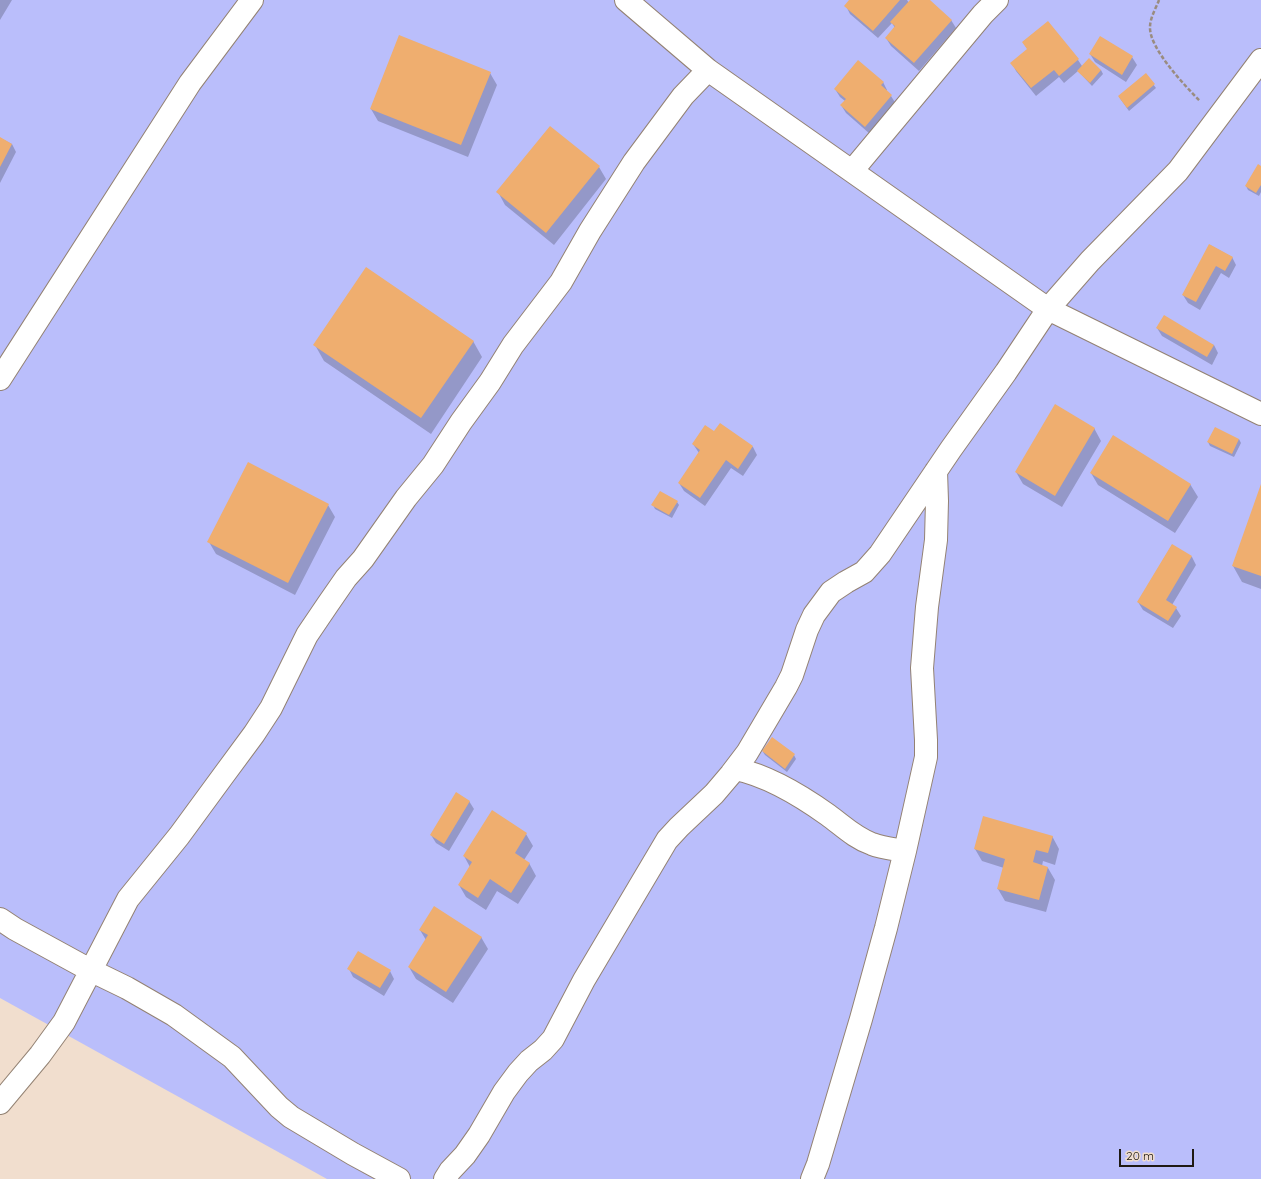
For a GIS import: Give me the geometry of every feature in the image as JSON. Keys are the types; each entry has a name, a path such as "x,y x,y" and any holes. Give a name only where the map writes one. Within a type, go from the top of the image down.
{"street":[{"path":"0,379 190,83 252,0"},
{"path":"626,0 708,70 1048,309 1261,414"},
{"path":"852,171 996,0"},
{"path":"445,1179 489,1120 504,1092 518,1073 543,1050 552,1039 584,980 667,840 714,794 747,753 792,675 807,630 814,615 831,592 864,572 880,554 1048,309 1090,261 1178,171 1261,60"},
{"path":"0,1104 40,1055 64,1022 128,899 180,836 254,734 271,708 307,636 342,584 363,559 409,494 433,465 461,422 490,382 513,345 562,282 594,225 634,162 683,96 708,70"},
{"path":"812,1179 818,1164 861,1019 905,851 926,756 922,668 927,607 936,540 936,471"},
{"path":"736,768 767,778 828,815 853,835 871,844 905,851"},
{"path":"0,919 15,929 90,970 127,988 174,1015 232,1057 279,1107 292,1117 353,1154 399,1179"}],"path":[{"path":"1160,0 1150,24 1150,29 1156,46 1183,85 1217,119"}],"shaded area":[{"path":"0,0 1261,0 1261,1179 327,1179 0,998"}],"building":[{"path":"849,0 900,0 873,31 844,6"},
{"path":"910,0 930,0 952,20 914,63 885,38 895,26 890,22"},
{"path":"1048,21 1079,59 1059,76 1054,70 1031,88 1010,63 1027,49 1022,42"},
{"path":"399,35 491,72 461,145 370,109"},
{"path":"1100,36 1133,56 1122,75 1089,54"},
{"path":"1089,58 1101,70 1090,83 1077,71"},
{"path":"858,60 884,82 881,85 892,95 865,127 840,105 846,99 834,89"},
{"path":"1146,73 1155,84 1127,108 1118,96"},
{"path":"550,126 600,166 546,233 496,192"},
{"path":"0,137 12,144 0,167"},
{"path":"1258,164 1261,166 1261,185 1256,193 1245,186"},
{"path":"1209,244 1233,257 1225,271 1216,266 1196,302 1182,295"},
{"path":"366,267 474,341 421,418 313,345"},
{"path":"1164,315 1214,345 1207,357 1156,328"},
{"path":"1055,404 1095,428 1055,496 1015,472"},
{"path":"720,423 753,446 738,469 726,460 700,498 678,483 700,450 692,444 705,425 714,431"},
{"path":"1215,427 1239,439 1232,454 1207,442"},
{"path":"1113,435 1191,484 1168,521 1090,473"},
{"path":"248,462 329,504 288,583 207,542"},
{"path":"1261,484 1261,576 1232,566"},
{"path":"660,491 678,501 669,515 651,505"},
{"path":"1172,544 1192,556 1166,600 1177,607 1168,621 1137,602"},
{"path":"772,737 795,754 785,769 762,751"},
{"path":"456,792 470,801 444,844 430,835"},
{"path":"492,810 527,833 515,853 530,863 511,893 490,879 478,898 458,885 472,862 463,856"},
{"path":"983,816 1053,836 1048,853 1036,850 1033,862 1048,867 1039,900 997,889 1005,859 974,849"},
{"path":"434,906 482,937 446,992 408,967 428,935 419,930"},
{"path":"358,951 391,970 380,988 347,969"}]}
